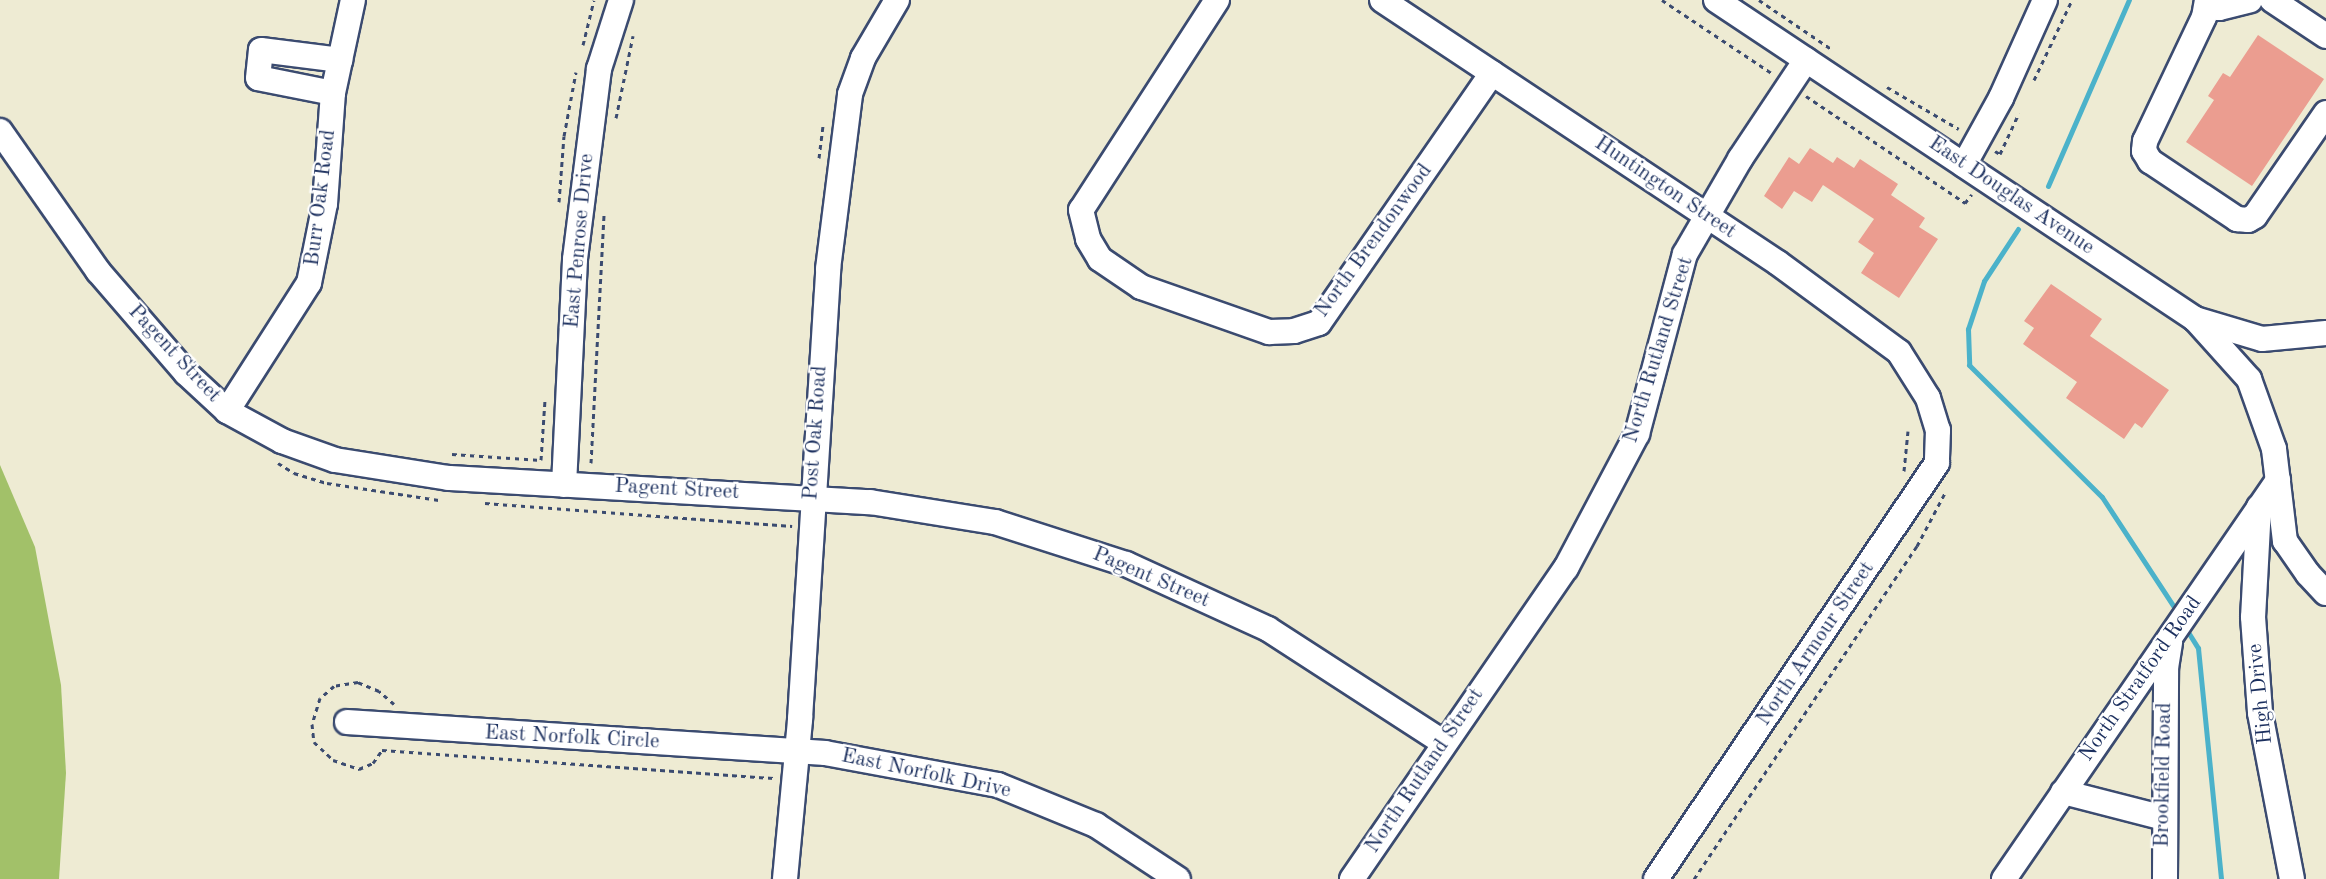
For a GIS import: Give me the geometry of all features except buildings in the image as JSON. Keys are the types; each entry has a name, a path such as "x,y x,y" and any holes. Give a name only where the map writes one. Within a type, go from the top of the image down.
{"street":[{"name":"Burr Oak Road","path":"227,411 309,283 325,204 333,93 353,0"},
{"name":"East Penrose Drive","path":"564,485 574,260 599,69 621,0"},
{"name":"Post Oak Road","path":"785,879 797,751 828,269 850,94 863,58 897,0"},
{"name":"North Brendonwood","path":"1217,0 1081,210 1088,239 1100,259 1141,287 1269,332 1294,331 1319,323 1492,73"},
{"name":"Huntington Street","path":"1382,0 1707,216 1899,352 1928,398"},
{"name":"East Douglas Avenue","path":"1716,0 2195,319 2262,339 2326,333"},
{"path":"2250,0 2219,8 2207,2 2145,141 2144,151 2150,161 2237,219 2248,220 2255,216 2326,113"},
{"path":"2272,0 2326,36"},
{"path":"1964,165 1978,141 2038,3"},
{"path":"333,93 258,78 261,50 340,60"},
{"name":"North Rutland Street","path":"1352,879 1566,568 1637,434 1685,255 1707,216 1806,60"},
{"name":"Pagent Street","path":"0,131 98,271 186,373 227,411 282,441 335,460 449,478 870,502 995,522 1126,564 1268,630 1444,743"},
{"path":"2195,319 2249,379 2274,449 2285,541 2307,574 2326,592"},
{"name":"North Armour Street","path":"1656,879 1937,463 1938,430 1928,398"},
{"name":"North Stratford Road","path":"2004,879 2278,480"},
{"name":"High Drive","path":"2259,506 2253,617 2260,713 2292,879"},
{"name":"Brookfield Road","path":"2165,879 2166,668 2171,636"},
{"name":"East Norfolk Circle","path":"347,722 797,751"},
{"name":"East Norfolk Drive","path":"797,751 998,785 1096,825 1178,879"},
{"path":"2063,792 2164,818"}],"path":[{"path":"1662,0 1965,203 1973,193"},
{"path":"1759,0 1833,50"},
{"path":"2033,82 2072,0"},
{"path":"615,123 634,35"},
{"path":"1879,81 2000,154 2024,103"},
{"path":"591,464 605,204"},
{"path":"1694,879 1917,546 1943,500 1948,481"}],"green space":[{"path":"0,465 35,547 61,685 66,773 59,879 0,879"}],"waterway":[{"path":"2048,186 2129,0"},
{"path":"2018,229 1984,281 1968,329 1969,365 2102,497 2176,610"},
{"path":"2188,632 2198,648 2221,879"}]}
